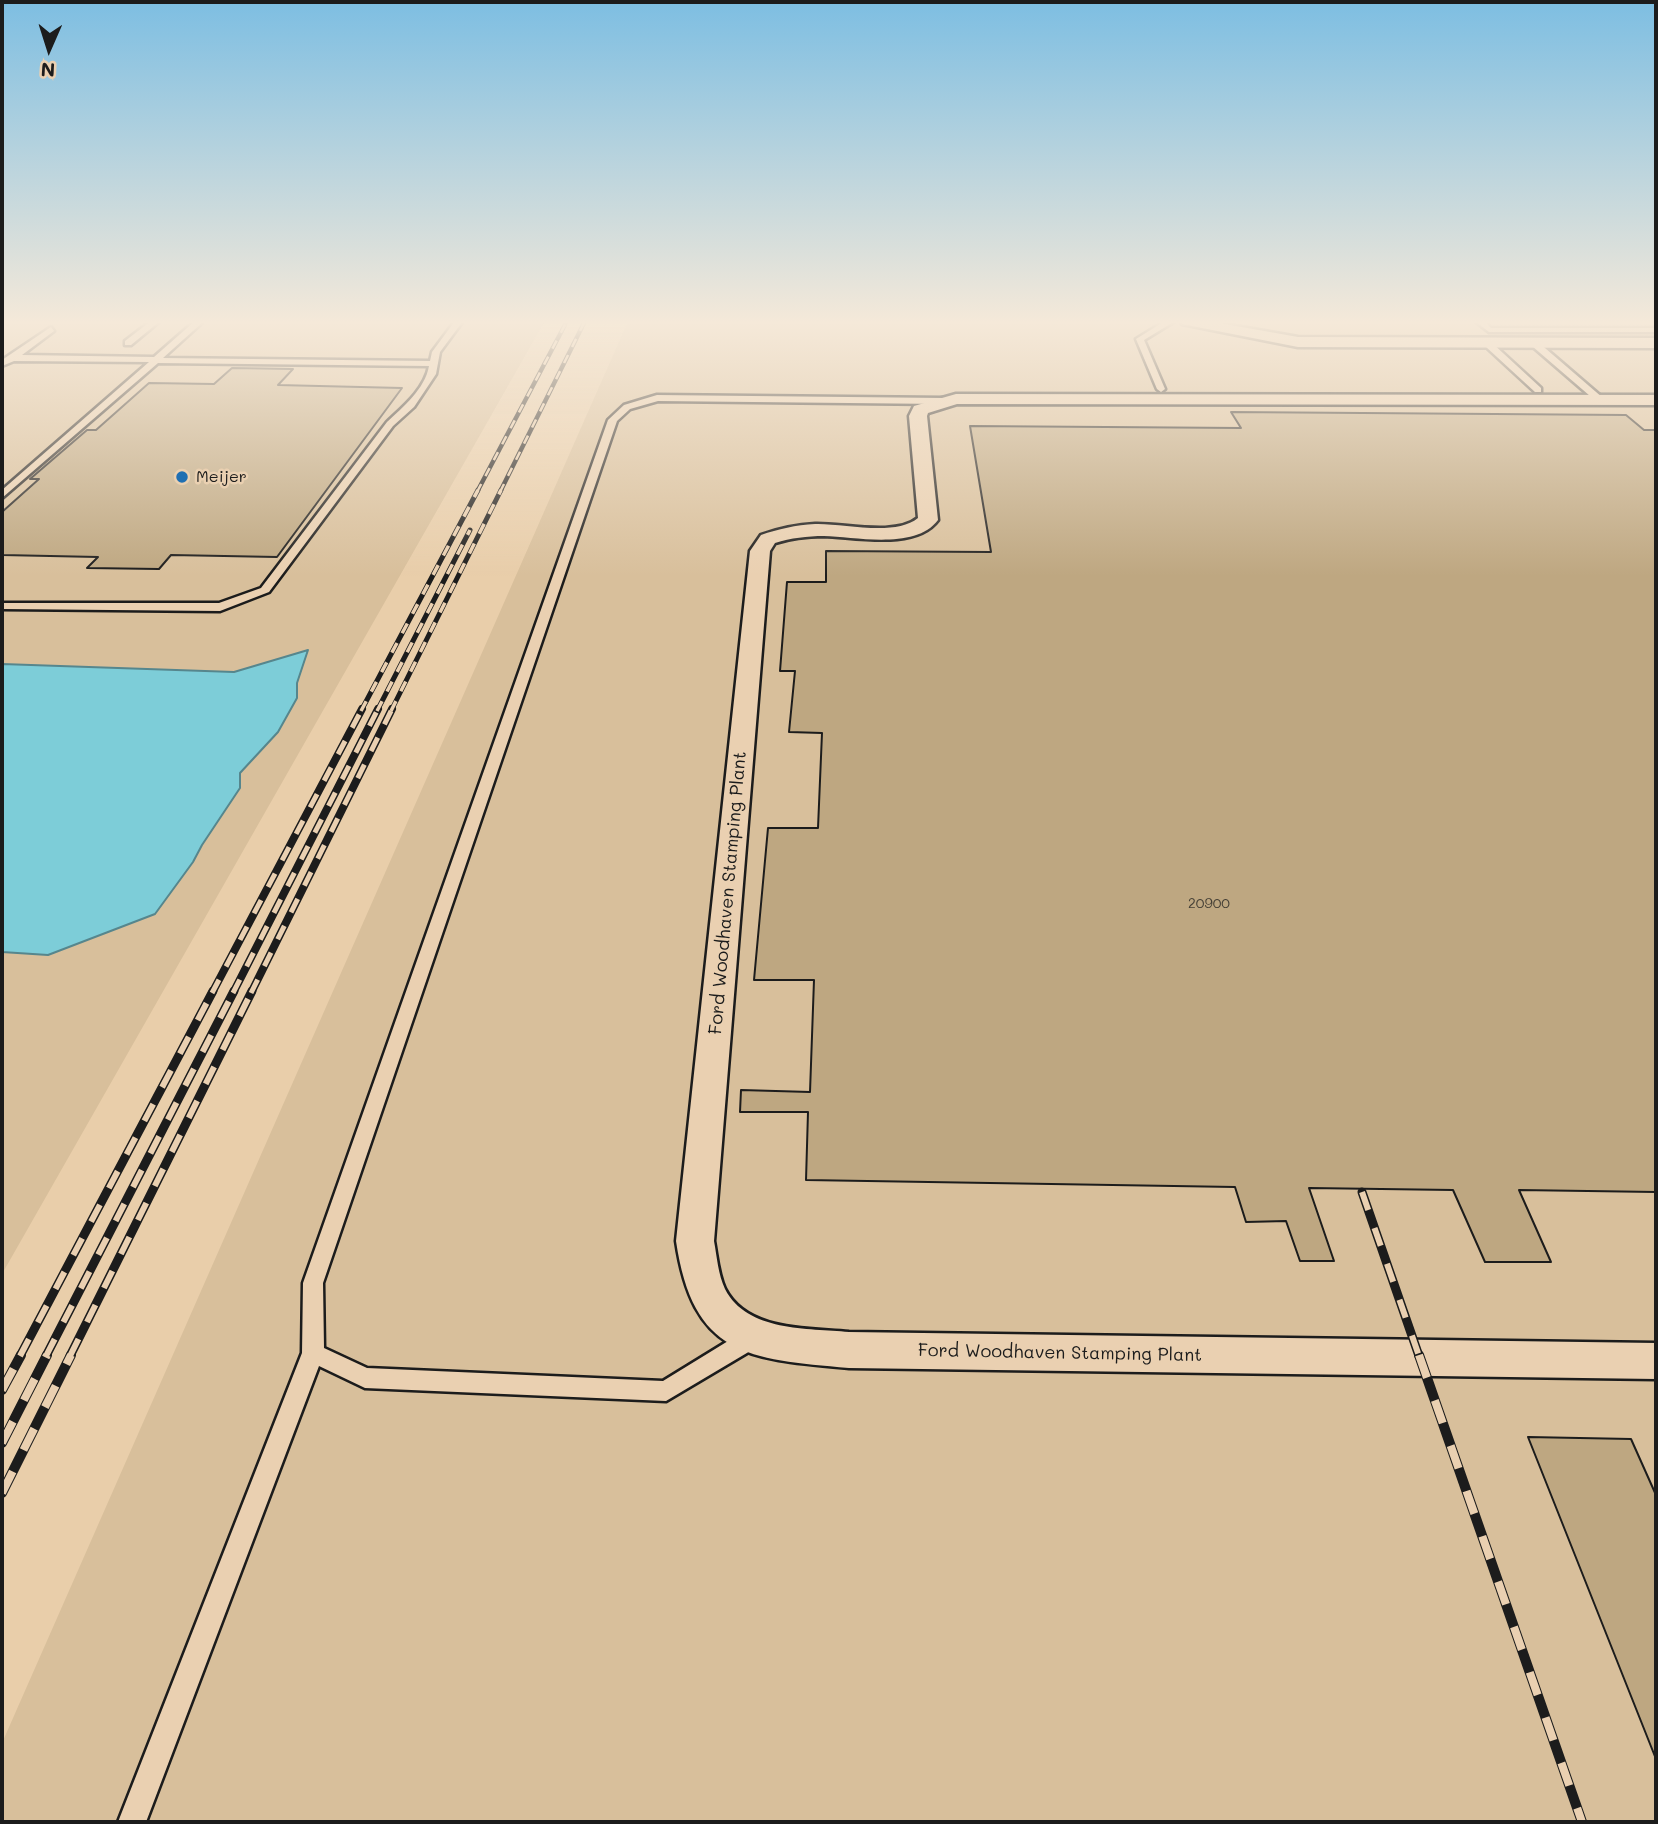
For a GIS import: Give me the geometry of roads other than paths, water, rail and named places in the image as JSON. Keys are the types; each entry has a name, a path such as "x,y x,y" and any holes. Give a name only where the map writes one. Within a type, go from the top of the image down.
{"street":[{"name":"Ford Woodhaven Stamping Plant","path":"930,406 919,410 918,416 928,520 925,525 913,531 895,533 798,532 768,539 760,551 695,1241 697,1271 706,1297 718,1314 732,1325 756,1336 786,1344 849,1350 1656,1361"}],"lane":[{"path":"2,495 103,406"},
{"path":"2,606 220,607 265,590 390,424 410,406"},
{"path":"132,1822 313,1353 313,1283 613,420 630,406"},
{"path":"313,1353 365,1378 666,1391 756,1336"}],"water":[{"path":"308,650 297,683 297,698 278,732 240,773 240,788 193,862 155,914 48,955 2,952 2,664 234,672"}],"railway":[{"path":"477,492 522,406"},
{"path":"500,492 543,406"},
{"path":"361,711 478,490"},
{"path":"391,711 501,490"},
{"path":"377,711 470,530"},
{"path":"212,993 362,709"},
{"path":"233,993 378,709"},
{"path":"251,993 392,709"},
{"path":"20,1356 213,991"},
{"path":"46,1356 234,991"},
{"path":"70,1356 252,991"},
{"path":"1362,1192 1419,1356"},
{"path":"2,1390 21,1355"},
{"path":"2,1443 47,1355"},
{"path":"2,1493 71,1355"},
{"path":"1419,1355 1582,1822"}],"place":[{"name":"Meijer","path":"182,477"}]}
